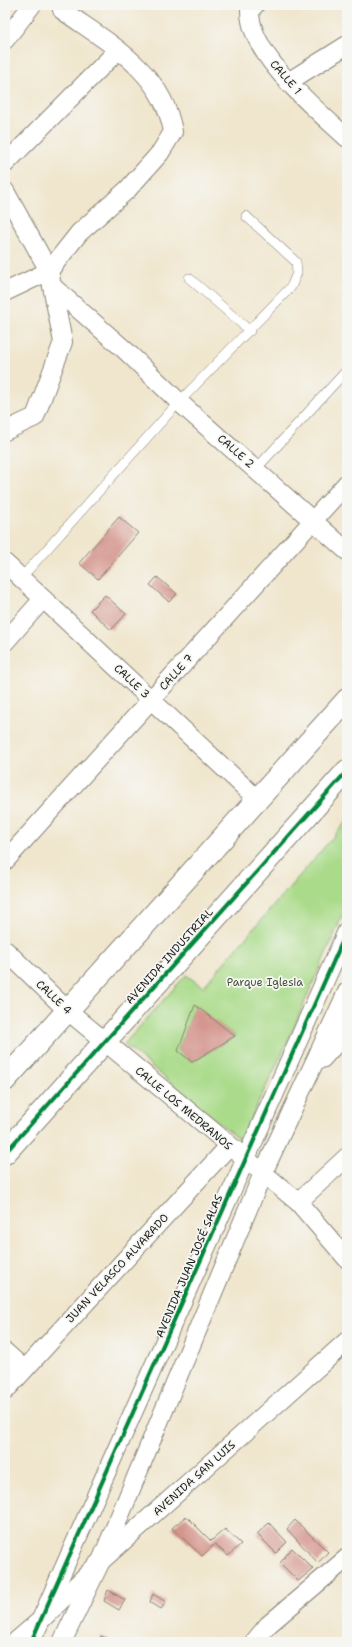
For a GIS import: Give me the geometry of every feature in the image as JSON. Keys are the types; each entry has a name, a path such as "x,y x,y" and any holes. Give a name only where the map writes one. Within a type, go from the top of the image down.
{"street":[{"path":"5,40 32,5"},
{"name":"CALLE 1","path":"255,5 250,10 250,21 259,44 288,82 347,138"},
{"path":"5,292 51,279 79,233 128,188 160,153 173,132 170,114 158,89 141,69 118,50 62,10"},
{"path":"288,82 347,45"},
{"path":"5,164 118,50"},
{"path":"5,191 51,279 63,342 35,417 5,431"},
{"name":"CALLE 2","path":"51,279 179,402 347,551"},
{"name":"CALLE 7","path":"5,861 347,483"},
{"name":"CALLE 3","path":"5,563 257,799"},
{"path":"5,642 43,599"},
{"path":"5,1080 347,700"},
{"name":"AVENIDA INDUSTRIAL","path":"5,1152 347,771"},
{"name":"AVENIDA JUAN JOSÉ SALAS","path":"31,1642 161,1352 244,1159 347,932"},
{"name":"CALLE 4","path":"5,950 67,1010 104,1042"},
{"path":"62,1642 101,1561 186,1361 263,1173 347,992"},
{"path":"309,1074 347,1031"},
{"name":"CALLE LOS MEDRANOS","path":"104,1042 298,1202 347,1259"},
{"name":"JUAN VELASCO ALVARADO","path":"5,1391 229,1146"},
{"path":"298,1202 347,1156"},
{"name":"AVENIDA SAN LUIS","path":"15,1642 43,1618 101,1561 347,1341"},
{"path":"5,1352 24,1369"},
{"path":"161,1352 186,1361"},
{"path":"254,1642 268,1625 347,1558"}],"lane":[{"path":"21,578 179,402 291,287 297,273 296,262 246,216"},
{"path":"189,278 250,330"},
{"path":"256,469 347,370"}],"green space":[{"name":"Parque Iglesia","path":"347,821 347,905 282,1054 240,1140 124,1044 186,975 203,987","holes":["195,1006 235,1036 192,1062 178,1051"]}],"building":[{"path":"119,517 138,533 98,579 79,563"},
{"path":"157,577 177,594 169,602 150,585"},
{"path":"105,595 126,614 111,630 90,610"},
{"path":"195,1005 235,1036 192,1062 178,1051"},
{"path":"186,1516 211,1541 225,1529 241,1544 228,1556 215,1544 202,1556 172,1528"},
{"path":"295,1520 328,1552 318,1563 287,1529"},
{"path":"269,1523 287,1542 276,1553 257,1534"},
{"path":"292,1548 313,1569 298,1581 280,1563"},
{"path":"108,1590 125,1600 119,1610 104,1601"},
{"path":"153,1594 166,1602 161,1609 150,1602"},
{"path":"101,1636 116,1642 99,1642"}],"cycle path":[{"path":"5,1153 347,771"},
{"path":"31,1642 347,931"}]}
